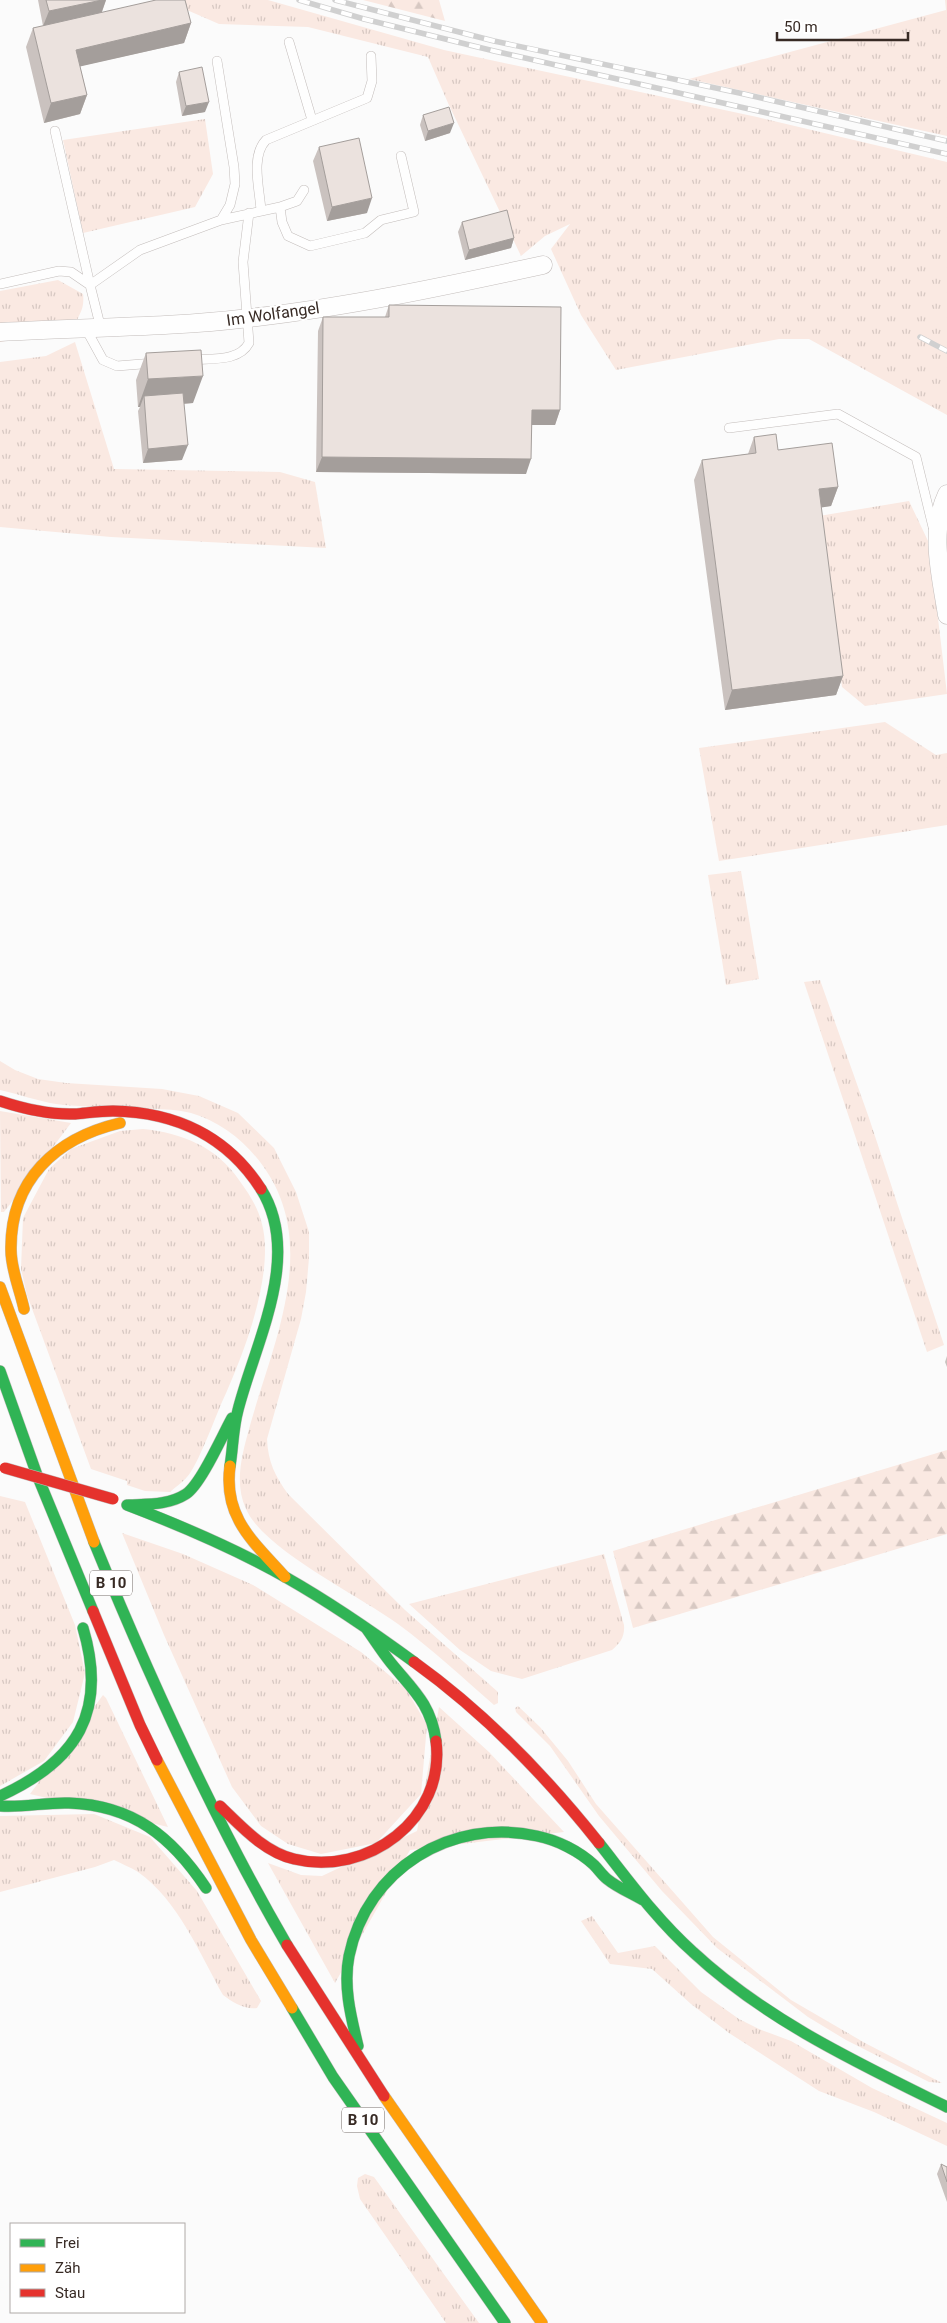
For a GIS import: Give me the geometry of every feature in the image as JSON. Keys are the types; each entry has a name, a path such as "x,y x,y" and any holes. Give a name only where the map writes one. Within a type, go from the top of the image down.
{"main road":[{"path":"0,1101 22,1108 50,1113 122,1112 195,1129 225,1147 252,1176 262,1191 276,1228 277,1270 267,1318 237,1410 228,1472 230,1502 238,1520 285,1577"},
{"path":"30,1370 23,1306 14,1272 11,1251 14,1215 25,1189 50,1156 74,1138 102,1126 149,1117"},
{"name":"B 10","path":"0,1287 71,1485 163,1704 204,1791 268,1911 361,2062 542,2323"},
{"name":"B 10","path":"0,1371 37,1475 140,1725 174,1796 251,1940 333,2077 505,2323"},
{"path":"129,1505 163,1503 186,1494 198,1480 237,1410"},
{"path":"2,1468 52,1480 113,1499 173,1523 285,1577 366,1628 445,1684 496,1729 584,1824 643,1900 699,1958 746,1997 852,2060 947,2107"},
{"path":"68,1550 77,1603"},
{"path":"0,1796 31,1783 62,1758 74,1741 84,1721 93,1691 94,1667 88,1641 80,1620"},
{"path":"204,1791 255,1838 275,1852 294,1859 312,1863 346,1861 373,1853 398,1837 422,1807 430,1791 437,1758 435,1730 424,1700 396,1669 366,1628"},
{"path":"0,1806 70,1803 94,1806 132,1817 161,1834 181,1852 210,1896"},
{"path":"361,2062 348,1999 350,1955 356,1933 375,1896 387,1881 399,1868 431,1846 452,1838 488,1831 505,1830 538,1836 578,1853 594,1865 607,1879 643,1900"},
{"path":"220,1909 251,1940"}],"street":[{"name":"Im Wolfangel","path":"0,332 94,329 248,318 352,303 543,265"},
{"path":"947,494 941,508 947,616"}],"lane":[{"path":"289,42 312,120"},
{"path":"261,211 257,160 260,146 266,140 366,98 372,81 371,56"},
{"path":"217,61 235,184 230,205 221,220"},
{"path":"55,131 90,285 94,329 103,360 117,366 163,362"},
{"path":"280,208 282,222 288,236 310,246 365,233 381,220 414,212 401,156"},
{"path":"90,285 140,250 221,220 280,208 297,201 304,190"},
{"path":"181,361 237,356 246,350 249,343 243,262 249,213"},
{"path":"0,284 59,271 71,272 90,285"},
{"path":"728,428 838,414 916,457 942,542"}],"green space":[{"path":"164,0 268,0 444,50 757,117 947,162 947,415 809,339 779,339 616,370 581,315 551,249 570,224 545,236 521,256 428,57 308,27 219,24"},
{"path":"363,0 439,0 445,21"},
{"path":"945,0 947,0 947,136 689,79 946,10"},
{"path":"205,119 213,174 195,207 83,233 63,140"},
{"path":"58,280 83,294 82,309 74,329 0,342 0,291"},
{"path":"75,342 114,469 280,472 315,482 326,548 111,537 0,527 0,362 46,356"},
{"path":"909,501 929,543 947,694 865,706 842,687 819,516"},
{"path":"885,722 936,755 947,753 947,825 719,861 699,748"},
{"path":"741,871 759,979 726,985 708,875"},
{"path":"820,980 869,1118 944,1345 927,1352 804,982"},
{"path":"0,1061 15,1070 38,1079 66,1083 162,1089 199,1096 238,1113 274,1148 296,1192 309,1232 309,1258 301,1319 267,1439 273,1468 288,1494 405,1610 498,1692 498,1703 494,1705 435,1653 398,1624 292,1556 256,1525 246,1509 240,1489 240,1469 249,1429 279,1330 290,1262 289,1229 280,1197 263,1166 248,1148 232,1134 222,1127 191,1113 166,1109 64,1105 0,1090"},
{"path":"0,1111 71,1123 4,1212 1,1212"},
{"path":"143,1129 185,1138 209,1150 230,1168 256,1206 262,1224 265,1244 261,1290 239,1362 196,1463 187,1477 170,1492 145,1491 127,1485 127,1481 91,1469 27,1295 21,1269 23,1218 49,1169 71,1149 120,1131"},
{"path":"947,1450 947,1534 633,1628 613,1551"},
{"path":"0,1496 25,1502 75,1625 85,1673 73,1722 44,1761 0,1786"},
{"path":"122,1533 183,1554 253,1585 361,1652 406,1689 427,1725 421,1794 376,1843 321,1854 288,1844 261,1826 232,1787 164,1635"},
{"path":"604,1554 624,1625 624,1633 620,1642 612,1650 522,1679 491,1671 460,1650 409,1604"},
{"path":"103,1695 106,1698 168,1827 30,1794"},
{"path":"518,1706 540,1727 568,1761 596,1804 713,1937 791,2000 865,2043 942,2083 929,2082 846,2040 808,2017 717,1948 662,1891 599,1816 550,1746 516,1712 515,1708"},
{"path":"439,1707 489,1752 564,1832 410,1850 335,1983 268,1863 301,1875 322,1876 417,1831"},
{"path":"94,1814 150,1837 197,1891 261,2001 257,2008 243,2007 223,1995 197,1945 165,1897 138,1872 114,1860 95,1867 0,1892 0,1816"},
{"path":"592,1916 618,1953 655,1946 701,1992 739,2019 791,2041 872,2088 947,2123 947,2146 874,2112 819,2091 729,2033 691,2004 652,1969 610,1964 581,1921"},
{"path":"365,2174 374,2177 479,2323 446,2323 360,2199 357,2186 358,2178"}],"building":[{"path":"46,0 102,0 49,11"},
{"path":"156,0 185,0 191,23 76,50 87,95 51,103 33,28"},
{"path":"202,67 209,102 186,106 179,72"},
{"path":"449,107 454,123 428,131 423,115"},
{"path":"359,138 372,198 332,207 319,147"},
{"path":"507,210 514,238 469,250 462,222"},
{"path":"389,305 561,307 560,410 532,410 531,459 322,457 323,317 389,317"},
{"path":"201,350 203,376 148,379 146,353"},
{"path":"183,393 188,445 148,449 144,396"},
{"path":"776,434 778,450 832,443 838,487 819,489 843,676 732,690 702,460 756,453 754,437"},
{"path":"941,2164 947,2167 947,2182"}],"railway":[{"path":"299,0 364,19 494,51 947,154"},
{"path":"335,0 494,41 744,94 947,141"},
{"path":"920,337 947,351"}],"traffic: fast":[{"path":"230,1466 236,1417 272,1300 277,1271 278,1242 273,1215 261,1189"},
{"path":"0,1371 37,1475 93,1611"},
{"path":"129,1505 166,1502 179,1498 192,1489 205,1470 232,1418"},
{"path":"127,1505 208,1538 268,1567 336,1608 414,1662"},
{"path":"94,1542 137,1645 183,1746 233,1847 287,1945"},
{"path":"0,1796 27,1782 49,1767 67,1750 80,1730 88,1709 91,1685 90,1658 83,1628"},
{"path":"366,1628 388,1659 420,1698 430,1717 436,1741"},
{"path":"0,1806 69,1803 92,1805 132,1817 165,1839 179,1853 206,1888"},
{"path":"358,2046 347,1990 349,1956 359,1925 374,1898 394,1875 418,1856 444,1843 474,1834 505,1832 537,1836 552,1840 575,1851 594,1865 611,1882 643,1900"},
{"path":"599,1843 667,1927 693,1952 751,1999 814,2039 947,2107"},
{"path":"292,2008 333,2077 505,2323"}],"traffic: slow":[{"path":"24,1309 14,1272 11,1250 13,1225 19,1203 28,1183 41,1166 57,1151 76,1139 120,1123"},
{"path":"0,1287 94,1542"},
{"path":"230,1466 229,1484 231,1500 236,1515 252,1540 285,1577"},
{"path":"157,1760 251,1940 292,2008"},
{"path":"384,2096 542,2323"}],"traffic: jam":[{"path":"0,1101 27,1109 46,1112 65,1114 108,1111 136,1112 178,1122 216,1141 247,1170 261,1189"},
{"path":"5,1468 113,1499"},
{"path":"93,1611 140,1725 157,1760"},
{"path":"414,1662 465,1702 513,1746 557,1793 599,1843"},
{"path":"220,1806 245,1830 273,1851 283,1856 321,1862 348,1859 374,1850 396,1836 415,1817 428,1795 436,1769 436,1741"},
{"path":"287,1945 384,2096"}]}
